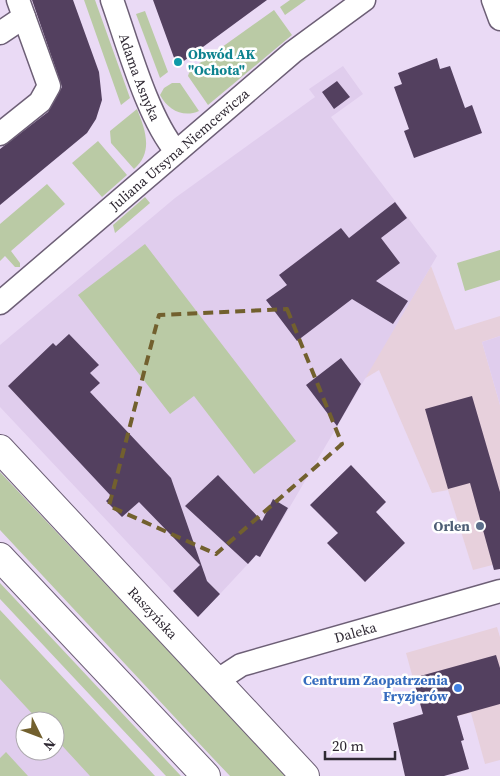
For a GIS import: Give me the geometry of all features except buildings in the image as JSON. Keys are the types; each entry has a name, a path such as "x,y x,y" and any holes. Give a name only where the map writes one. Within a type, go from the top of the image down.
{"main road":[{"name":"Raszyńska","path":"0,449 304,776"},
{"path":"0,557 206,776"}],"street":[{"name":"Adama Asnyka","path":"112,0 149,102 168,142 176,151"},
{"name":"Juliana Ursyna Niemcewicza","path":"0,303 318,31 364,0"},
{"path":"493,0 500,19"},
{"path":"0,33 21,8"},
{"path":"0,134 40,102 49,86 21,8"},
{"name":"Daleka","path":"215,682 240,665 500,591"}],"highlighted area":[{"path":"287,309 342,444 216,554 109,506 159,315"}],"shaded area":[{"path":"343,66 363,94 331,117 437,256 271,539 220,594 204,577 204,570 200,568 196,569 173,591 0,407 0,345 175,198 315,97 309,89"},
{"path":"431,266 455,330 500,316 500,336 482,342 500,405 500,563 473,570 448,490 432,493 379,370 364,379"},
{"path":"500,336 500,405 482,342"},
{"path":"497,627 500,637 500,760 485,764 471,713 457,716 452,698 421,707 406,653"},
{"path":"0,642 64,711 15,711 15,761 65,761 65,712 125,776 0,776"}],"green space":[{"path":"84,0 95,0 130,98 121,105"},
{"path":"290,0 306,0 285,15 280,7"},
{"path":"274,10 292,35 208,105 188,76 190,70"},
{"path":"145,11 168,72 160,78 136,14"},
{"path":"172,83 180,83 199,111 187,114 167,105 160,95 164,88"},
{"path":"137,109 145,132 146,148 140,162 134,169 111,143 110,131"},
{"path":"98,141 127,175 102,197 72,163"},
{"path":"47,184 65,204 11,251 20,263 20,267 15,267 5,256 0,261 0,224"},
{"path":"145,197 150,203 115,233 113,225"},
{"path":"145,244 296,441 254,474 194,396 170,414 78,295"},
{"path":"500,250 500,280 465,291 457,263"},
{"path":"0,472 286,776 230,776 211,756 0,530"},
{"path":"0,583 181,776 166,776 0,599"},
{"path":"0,610 155,776 90,776 65,749 65,711 30,711 0,679"},
{"path":"6,752 28,776 0,776 0,758"}],"place":[{"name":"Obwód AK \"Ochota\"","path":"178,62"},
{"name":"Orlen","path":"480,526"},
{"name":"Centrum Zaopatrzenia Fryzjerów","path":"458,688"}]}
